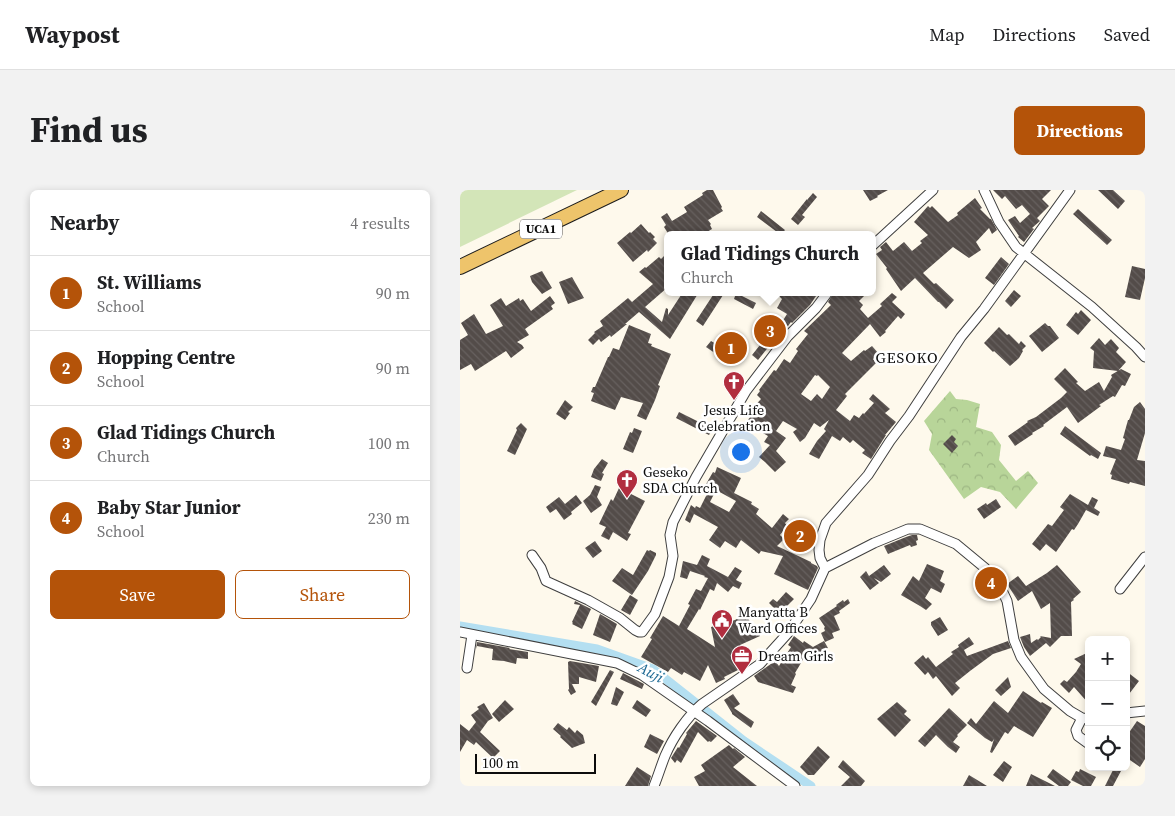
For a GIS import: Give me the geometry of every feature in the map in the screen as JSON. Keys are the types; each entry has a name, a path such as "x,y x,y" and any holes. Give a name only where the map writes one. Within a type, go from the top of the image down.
{"main road":[{"name":"UCA1","path":"460,267 621,190"}],"street":[{"path":"876,242 933,190"},
{"path":"984,190 999,222 1016,247 1092,307 1145,357"},
{"path":"825,568 820,558 819,550 820,540 826,524 868,475 961,337 984,309 1070,190"},
{"path":"532,555 541,568 546,581 594,604 620,618 635,630 642,632 655,614 669,577 673,556 670,535 673,522 696,477 746,391 788,336 816,308 825,296"},
{"path":"656,785 666,754 675,736 697,708 760,664 788,633 810,599 825,568 874,543 908,529 920,529 956,544 985,568 1000,586 1007,601 1014,640 1021,657 1044,689 1070,711 1085,718 1076,730 1078,736 1085,741"},
{"path":"1120,590 1145,557"},
{"path":"460,632 617,663 642,674 697,708 795,786"},
{"path":"467,668 472,634"},
{"path":"1130,713 1145,711"}],"green space":[{"path":"460,190 577,190 460,247"},
{"path":"950,391 956,399 980,404 976,427 992,432 1001,445 999,460 1016,481 1028,471 1038,483 1016,509 1000,492 981,487 964,499 929,450 932,434 924,421"}],"building":[{"path":"707,190 713,190 722,207 723,211 708,220 712,229 709,231 666,231 664,227 666,225 661,217 667,213 672,221 687,212 684,207 703,195 702,193"},
{"path":"863,190 888,190 870,201"},
{"path":"993,190 1051,190 1042,199 1049,206 1037,218 1040,221 1032,228 1034,229 1024,242 1018,237 1008,220 1015,216 1020,223 1030,214 1022,205 1016,209 1005,196 1002,199"},
{"path":"1098,190 1113,190 1125,201 1118,209"},
{"path":"813,193 817,197 802,215 805,217 798,225 791,219"},
{"path":"975,198 982,208 980,209 991,219 997,230 992,234 989,228 976,242 981,250 969,258 953,247 923,273 954,300 946,309 915,278 901,291 876,254 882,250 880,247 886,242 893,251 904,242 912,251 928,235 914,222 928,206 930,208 932,206 948,222"},
{"path":"1078,209 1112,240 1107,245 1073,214"},
{"path":"761,211 785,230 776,231 757,217"},
{"path":"641,224 655,237 653,239 657,243 633,262 617,243"},
{"path":"664,256 664,290 645,307 662,322 666,308 668,309 668,315 680,296 697,296 670,339 639,312 611,337 610,335 601,342 599,339 593,345 588,340 594,332 603,326 600,321 628,298 632,302 653,284 639,272 659,257 661,259"},
{"path":"1001,257 1009,264 994,285 985,278"},
{"path":"1132,266 1145,269 1140,300 1125,297"},
{"path":"542,271 552,288 542,294 532,282 530,276"},
{"path":"572,277 584,298 568,304 559,282"},
{"path":"1014,290 1021,296 1011,307 1005,301"},
{"path":"892,293 897,297 892,302 905,314 901,319 898,316 880,337 870,324 842,353 851,361 872,346 879,354 873,359 876,363 845,394 847,396 836,410 850,421 854,415 859,418 874,403 869,399 873,394 890,409 885,413 896,422 885,435 871,459 862,453 865,450 853,440 850,443 843,437 840,441 832,436 819,459 809,454 826,431 824,429 829,420 820,427 814,423 805,438 800,442 793,432 797,429 783,421 776,431 786,438 776,451 786,462 775,472 759,457 770,445 764,442 768,436 756,429 753,433 744,425 754,412 751,410 761,399 757,395 759,390 784,359 790,363 798,351 796,349 808,334 804,331 831,305 828,302 832,296 864,296 859,301 863,305 860,309 868,318 882,306 880,304","holes":["815,375 818,375 830,387 822,399 817,394 811,401 801,394"]},
{"path":"550,296 555,303 551,306 553,309 525,329 529,335 517,342 524,348 511,358 506,351 475,371 471,364 460,370 460,340 468,335 461,323 474,314 486,334 503,326 490,305 501,298 506,306 519,298 520,301 523,299 531,311"},
{"path":"712,296 722,296 703,326 696,321"},
{"path":"735,296 742,296 756,303 753,309 734,299"},
{"path":"779,296 816,296 810,305 788,326 782,322 787,314 777,308 782,299"},
{"path":"1081,310 1091,320 1078,335 1066,325 1076,312 1078,314"},
{"path":"1045,323 1050,326 1059,338 1042,352 1029,336"},
{"path":"629,325 651,334 648,343 652,344 651,346 671,354 646,420 637,416 643,403 621,397 615,410 591,401 594,393 591,392 608,357 613,348 619,350"},
{"path":"999,327 1019,344 1021,341 1026,346 1019,358 1010,366 984,343"},
{"path":"1099,338 1105,345 1111,339 1119,348 1116,352 1126,362 1118,371 1093,368 1094,351 1090,348"},
{"path":"764,340 770,345 758,360 752,355"},
{"path":"711,341 724,349 719,356 706,347"},
{"path":"1065,368 1078,382 1076,383 1085,391 1099,382 1104,391 1112,377 1111,375 1121,369 1131,374 1125,386 1122,385 1115,397 1113,396 1099,405 1101,406 1078,423 1067,407 1015,446 1008,436 1027,421 1036,417 1067,392 1054,379"},
{"path":"565,400 573,407 568,412 570,413 565,420 556,414"},
{"path":"1140,402 1145,409 1145,433 1137,460 1145,461 1145,486 1111,479 1112,475 1110,474 1116,459 1103,456 1106,446 1121,450 1128,420 1134,407"},
{"path":"679,412 713,429 709,435 676,418"},
{"path":"521,423 527,429 515,455 507,451 517,430 516,428"},
{"path":"1065,426 1101,453 1098,459 1090,456 1060,434"},
{"path":"634,428 642,431 633,453 623,449 630,432 632,433"},
{"path":"952,435 956,439 954,442 958,446 952,453 943,444"},
{"path":"602,459 608,463 602,473 604,474 601,481 591,477 594,469"},
{"path":"717,467 741,478 734,493 752,502 751,504 759,509 756,514 772,528 783,514 789,519 785,523 787,526 780,535 784,539 777,546 817,566 818,568 808,590 774,574 783,556 761,551 759,554 741,540 736,548 725,541 720,548 709,540 718,527 694,514 690,523 685,520 691,505 695,508 696,506 700,508 707,494 702,491 713,472 715,473","holes":["716,490 736,501 729,512 710,502"]},
{"path":"595,485 601,487 597,497 602,505 591,513 583,501 590,495"},
{"path":"619,488 645,501 628,533 631,534 627,541 613,532 609,540 601,536 606,527 599,524 611,499 613,501"},
{"path":"1070,494 1088,505 1092,497 1098,500 1094,508 1100,512 1098,516 1086,510 1074,530 1072,529 1056,552 1046,544 1040,551 1032,544 1048,524 1052,526 1064,510 1060,507"},
{"path":"576,495 582,503 564,520 556,509 550,513 546,507 559,497 565,504"},
{"path":"996,499 1001,507 984,519 977,509"},
{"path":"912,535 917,535 917,545 911,547 910,545 888,554 884,546"},
{"path":"595,541 602,551 593,558 585,548"},
{"path":"647,550 656,553 656,555 632,595 612,581 622,568 633,575"},
{"path":"702,555 710,559 707,566 728,577 735,567 742,571 736,580 742,583 739,589 733,586 728,592 717,583 714,591 710,589 700,610 687,629 715,647 711,627 735,620 746,614 754,630 757,629 760,636 740,645 748,658 744,660 747,665 716,683 708,665 700,681 684,672 682,675 671,668 668,672 641,657 663,616 679,626 696,589 701,591 708,578 705,576 690,571 687,579 680,577 683,561 697,565"},
{"path":"927,564 944,571 940,581 945,584 941,593 931,588 925,598 932,604 926,610 901,595 913,576 919,581"},
{"path":"884,565 891,574 881,582 874,578 879,583 870,590 860,577 866,571 869,576"},
{"path":"1057,565 1081,592 1071,602 1072,636 1061,636 1050,647 1046,643 1030,656 1020,637 1030,634 1031,643 1038,640 1040,636 1051,638 1050,603 1041,609 1032,591 1018,601 1007,584 1018,576 1026,586"},
{"path":"786,592 794,599 778,615 772,610 774,608 769,603 773,599 777,602"},
{"path":"630,595 638,600 630,615 621,610"},
{"path":"848,599 850,603 834,616 840,630 832,633 834,638 825,642 821,633 825,631 825,627 819,618 843,600 844,602"},
{"path":"575,601 591,609 582,629 572,624 580,605 574,604"},
{"path":"600,614 617,624 610,642 593,635"},
{"path":"940,617 948,630 938,636 931,622"},
{"path":"794,636 803,643 804,641 813,647 824,641 828,648 822,651 820,662 804,658 795,673 791,685 796,687 793,693 758,682 754,676 775,661 779,666 791,647 788,645"},
{"path":"969,637 974,644 964,650 967,656 1008,641 1011,648 993,654 955,683 960,688 952,696 936,676 933,679 928,672 925,675 914,663 923,655 926,659 928,657 936,667 953,654 951,652"},
{"path":"477,642 528,652 528,659 517,658 516,664 492,660 493,649 477,646 476,649"},
{"path":"1085,654 1085,699 1074,687 1069,693 1060,684 1064,680 1067,682 1081,664 1074,659"},
{"path":"568,662 599,666 596,682 579,677 579,684 572,684 576,692 571,695 568,690"},
{"path":"610,670 614,672 596,706 591,702"},
{"path":"623,673 644,684 642,689 620,679"},
{"path":"1130,674 1139,681 1130,693"},
{"path":"1008,677 1011,687 1001,696 995,690"},
{"path":"616,687 624,692 617,706 611,704"},
{"path":"1023,691 1052,708 1033,737 1014,726 1008,734 1005,732 992,753 990,752 994,739 992,742 985,738 967,723 971,718 976,724 994,701 1008,713"},
{"path":"733,694 740,704 734,708 754,722 751,728 732,714 724,700"},
{"path":"505,700 514,709 499,722 492,714"},
{"path":"637,700 651,710 646,717 632,708"},
{"path":"897,702 907,711 904,714 911,720 895,737 877,719"},
{"path":"484,703 493,718 488,721 480,732 500,751 493,758 476,742 474,745 467,740 460,752 460,724 469,731 476,722 471,715 479,709 477,707"},
{"path":"949,708 967,725 953,742 960,747 956,753 936,735 925,747 918,741"},
{"path":"696,721 717,736 711,742 708,742 698,732 681,763 677,760 675,763 671,758 679,748 686,733"},
{"path":"1137,721 1145,726 1145,759 1140,767 1130,760 1130,731"},
{"path":"558,723 567,730 569,727 575,733 577,730 583,735 585,743 572,748 553,729"},
{"path":"650,734 664,741 657,754 644,747"},
{"path":"729,745 745,757 733,767 757,786 699,786 694,777 705,771 701,765"},
{"path":"818,746 830,757 814,775 808,775 800,767"},
{"path":"843,760 865,781 861,786 841,786 850,777 838,767"},
{"path":"1004,761 1012,767 1003,782 993,775"},
{"path":"637,767 651,776 648,786 625,786"},
{"path":"1053,769 1071,782 1068,786 1059,786 1047,777"},
{"path":"1080,769 1096,777 1091,786 1083,786 1071,780 1076,771 1079,772"},
{"path":"1112,771 1121,771 1113,786 1105,786"},
{"path":"1031,774 1055,786 1026,786"},
{"path":"969,775 987,786 963,786"}],"waterway":[{"name":"Auji","path":"460,626 597,649 653,669 744,741 811,786"}],"place":[{"name":"Glad Tidings Church","path":"770,331"},
{"name":"St. Williams","path":"731,348"},
{"name":"Jesus Life Celebration","path":"734,401"},
{"name":"Geseko SDA Church","path":"627,499"},
{"name":"Hopping Centre","path":"800,536"},
{"name":"Baby Star Junior","path":"991,583"},
{"name":"Manyatta B Ward Offices","path":"722,639"},
{"name":"Dream Girls","path":"742,675"}],"district":[{"name":"GESOKO","path":"907,357"}]}
